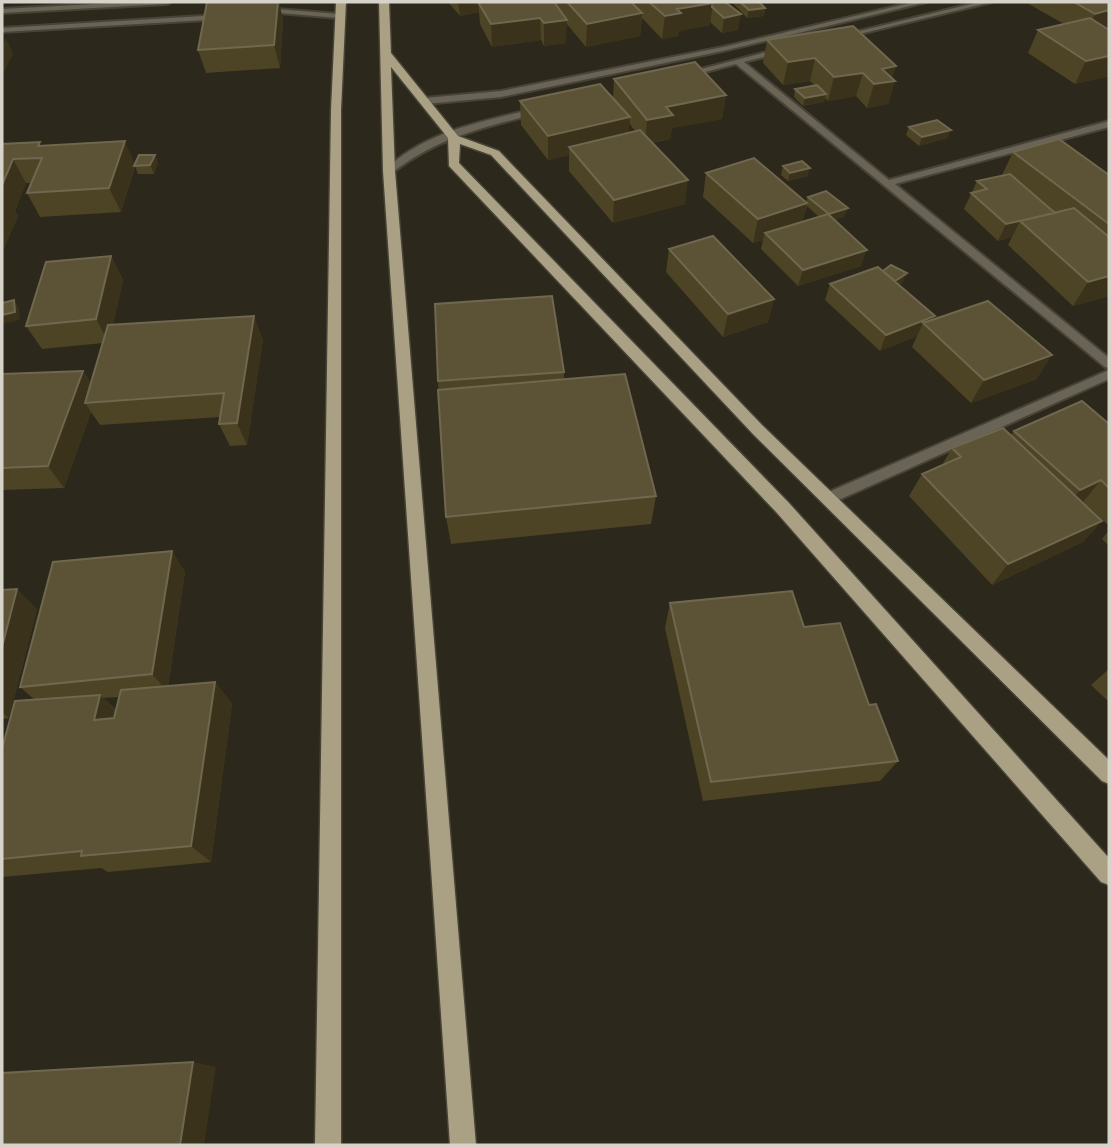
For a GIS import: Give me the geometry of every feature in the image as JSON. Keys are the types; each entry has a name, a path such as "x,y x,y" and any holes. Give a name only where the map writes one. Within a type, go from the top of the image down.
{"main road":[{"path":"328,1145 336,110 341,2"},
{"path":"384,2 389,171 463,1145"},
{"path":"385,53 452,135 495,153 757,429 1109,774"},
{"path":"452,135 453,164 783,508 1109,874"}],"street":[{"path":"2,11 167,2"},
{"path":"425,101 501,94 723,49 923,2"},
{"path":"830,39 988,2"},
{"path":"273,10 340,16"},
{"path":"2,30 229,16"},
{"path":"673,77 791,48"},
{"path":"738,61 888,183 1104,352 1109,364"},
{"path":"389,171 420,147 452,135 542,110"},
{"path":"888,183 1109,124"},
{"path":"829,498 1109,374"}],"building":[{"path":"207,2 278,2 274,45 198,50"},
{"path":"478,2 554,2 567,20 544,23 540,18 491,24"},
{"path":"567,2 631,2 642,13 587,24"},
{"path":"649,2 713,3 677,9 681,13 665,16"},
{"path":"712,2 725,2 741,14 724,18 712,7"},
{"path":"740,2 759,2 765,8 749,10"},
{"path":"1074,2 1109,2 1109,10 1095,14"},
{"path":"1090,18 1109,30 1109,56 1086,61 1038,30"},
{"path":"853,26 896,66 882,69 895,81 874,84 863,73 834,77 815,58 788,62 767,40"},
{"path":"695,62 726,95 666,107 673,115 647,120 614,79"},
{"path":"600,84 630,117 548,136 520,101"},
{"path":"817,85 826,94 805,98 795,89"},
{"path":"937,120 951,130 922,137 909,127"},
{"path":"640,130 688,180 614,200 569,147"},
{"path":"1059,139 1109,175 1109,224 1013,152"},
{"path":"125,141 109,188 27,193 42,158 13,159 2,185 2,144 40,142 38,146"},
{"path":"139,155 155,155 150,165 134,166"},
{"path":"754,158 807,203 758,219 706,173"},
{"path":"802,161 810,168 790,173 783,166"},
{"path":"1010,174 1055,213 1006,224 971,193 987,189 977,181"},
{"path":"826,191 848,208 829,214 808,197"},
{"path":"1074,208 1109,237 1109,276 1088,282 1020,221"},
{"path":"828,214 867,250 803,270 765,233"},
{"path":"713,236 774,299 728,314 669,249"},
{"path":"111,256 96,319 26,326 46,262"},
{"path":"891,265 907,273 895,281 883,271"},
{"path":"878,267 935,316 886,335 830,284"},
{"path":"552,296 564,372 438,381 435,304"},
{"path":"14,300 15,312 2,315 2,303"},
{"path":"988,301 1052,355 984,380 923,323"},
{"path":"254,316 237,423 219,424 224,393 85,403 108,325"},
{"path":"83,371 48,466 2,468 2,374"},
{"path":"625,374 656,496 446,517 438,390"},
{"path":"1082,401 1109,424 1109,488 1101,480 1080,490 1014,431"},
{"path":"1003,428 1102,521 1008,564 922,474 961,457 952,448"},
{"path":"172,551 152,674 20,687 53,562"},
{"path":"17,589 2,647 2,590"},
{"path":"792,591 804,627 840,623 869,705 876,704 898,761 711,782 670,603"},
{"path":"215,682 191,846 81,856 82,851 2,859 2,749 15,701 100,695 94,720 114,718 121,690"},
{"path":"193,1062 180,1145 2,1145 2,1073"}]}
